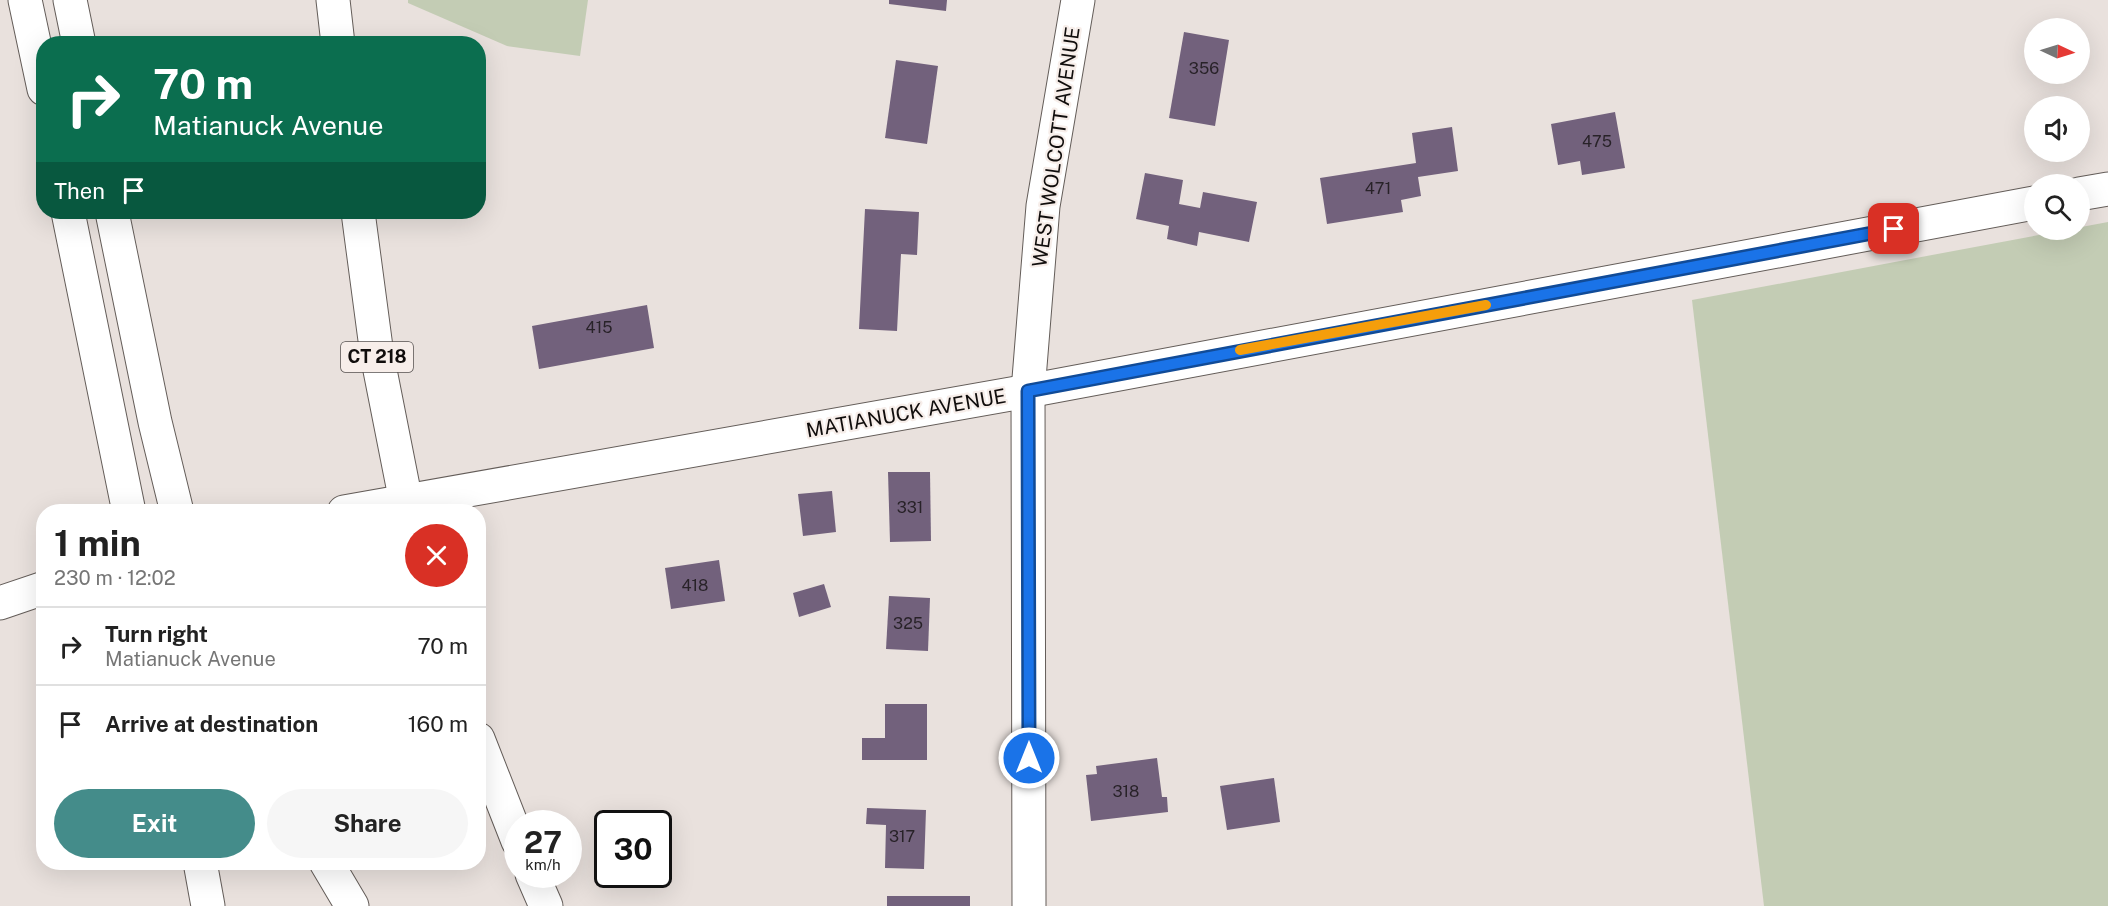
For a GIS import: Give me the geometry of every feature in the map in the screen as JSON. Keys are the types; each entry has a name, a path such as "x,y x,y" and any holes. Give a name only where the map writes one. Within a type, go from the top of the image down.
{"main road":[{"path":"26,0 36,49"},
{"path":"70,0 77,36"},
{"path":"333,0 337,36"},
{"name":"WEST WOLCOTT AVENUE","path":"1029,906 1028,391 1043,206 1078,0"},
{"path":"2090,192 2108,189"},
{"name":"MATIANUCK AVENUE","path":"418,504 2024,205"},
{"path":"69,219 127,504"},
{"path":"113,219 155,422 175,504"},
{"name":"CT 218","path":"358,219 379,366 407,504"},
{"path":"0,603 36,591"},
{"path":"486,759 506,810"},
{"path":"201,870 208,906"},
{"path":"331,870 352,906"},
{"path":"538,888 546,906"}],"green space":[{"path":"408,0 588,0 580,56 507,46 408,3"},
{"path":"2108,222 2108,906 1764,906 1692,300 2024,238 2024,240 2090,240 2090,225"}],"building":[{"path":"889,0 947,0 946,11 889,4"},
{"path":"1184,32 1229,40 1215,126 1169,118"},
{"path":"896,60 938,66 927,144 885,138"},
{"path":"1615,112 1625,168 1582,175 1580,161 1558,165 1551,124"},
{"path":"1452,127 1458,171 1418,177 1421,196 1401,200 1403,212 1327,224 1320,178 1416,163 1412,133"},
{"path":"1145,173 1183,180 1179,204 1200,208 1203,192 1257,202 1249,242 1199,232 1197,246 1167,239 1169,226 1136,219"},
{"path":"865,209 919,212 917,255 901,254 897,331 859,329"},
{"path":"647,305 654,348 539,369 532,326"},
{"path":"888,472 930,472 931,541 890,542"},
{"path":"832,491 836,532 803,536 798,494"},
{"path":"719,560 725,601 671,609 665,568"},
{"path":"824,584 831,607 799,617 793,593"},
{"path":"889,596 930,598 928,651 886,649"},
{"path":"885,704 927,704 927,760 862,760 862,738 885,738"},
{"path":"1157,758 1162,797 1167,797 1168,812 1091,821 1086,775 1097,774 1096,766"},
{"path":"1274,778 1280,822 1227,830 1220,786"},
{"path":"867,808 926,810 924,869 885,868 886,825 866,824"},
{"path":"887,896 970,896 970,906 887,906"}],"slow traffic":[{"path":"1240,350 1486,305"}],"route":[{"path":"1029,758 1028,391 1894,229"}]}
